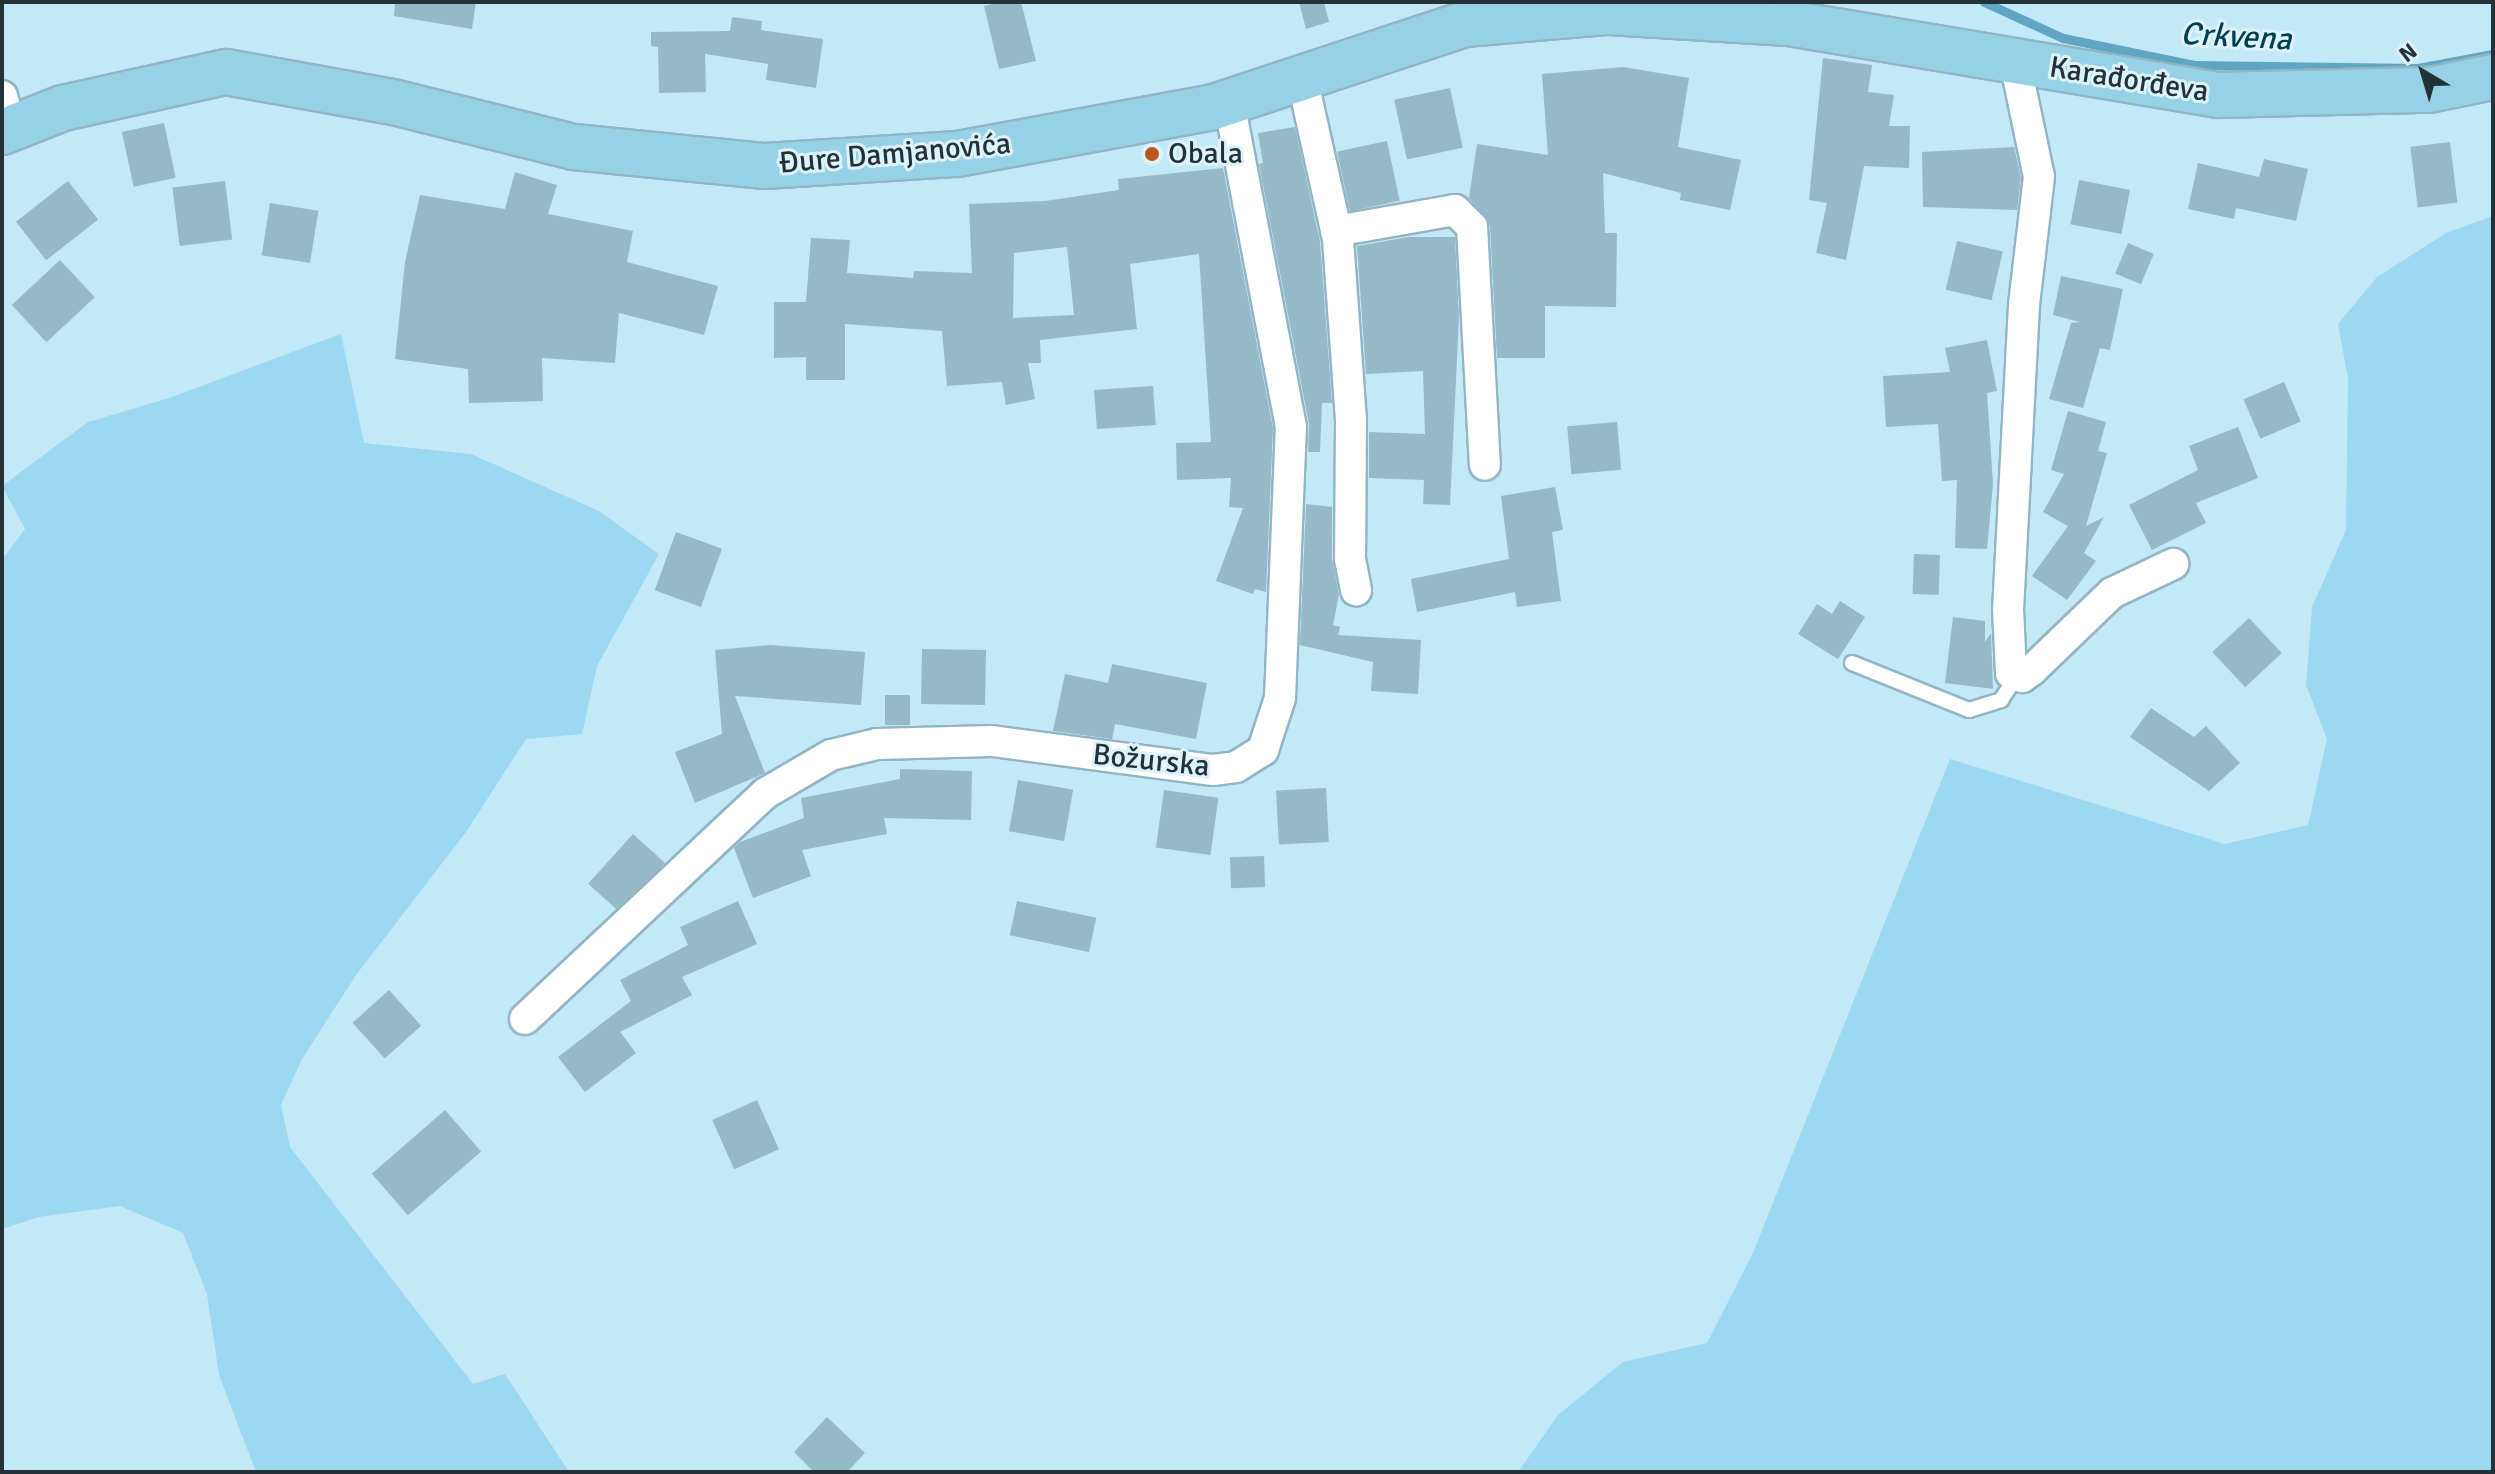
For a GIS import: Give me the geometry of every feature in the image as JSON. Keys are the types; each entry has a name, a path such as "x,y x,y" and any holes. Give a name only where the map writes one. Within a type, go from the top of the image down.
{"main road":[{"name":"Đure Damjanovića","path":"5,118 226,72 393,102 574,147 765,166 958,154 1229,102 1465,24 1526,16 1609,12 1789,12"},
{"name":"Karađorđeva","path":"1789,12 2015,62 2218,95 2429,90 2493,77"}],"street":[{"path":"2015,62 2039,177 2024,305 2008,609 2008,668 2016,677 2032,670 2112,593 2173,564"},
{"path":"1302,78 1336,231 1351,420 1350,559 1356,590"},
{"name":"Božurska","path":"525,1019 766,793 831,755 877,744 992,741 1213,770 1236,767 1263,750 1280,698 1291,427 1229,102"},
{"path":"1336,231 1455,210 1472,227 1485,465"}],"lane":[{"path":"1852,663 1969,710 2001,700 2016,677"}],"shaded area":[{"path":"2493,216 2493,1472 1518,1472 1558,1415 1623,1362 1707,1343 1753,1253 1950,759 2225,844 2308,825 2327,739 2306,685 2312,607 2346,530 2348,378 2338,324 2377,277 2446,233"},
{"path":"341,334 364,443 471,454 599,511 659,554 597,666 582,734 526,739 466,832 356,975 302,1059 281,1105 290,1147 473,1384 505,1374 569,1472 256,1472 219,1375 207,1294 183,1233 120,1206 39,1217 2,1229 2,560 25,529 2,486 88,422 169,398"}],"building":[{"path":"395,2 476,2 472,29 394,16"},
{"path":"1021,2 1036,61 999,69 984,6"},
{"path":"1299,2 1324,2 1329,22 1306,29"},
{"path":"732,17 762,21 761,30 823,39 816,88 766,80 768,64 705,54 706,92 659,93 658,47 651,46 651,32 730,31"},
{"path":"1823,58 1872,65 1868,92 1894,95 1889,126 1910,126 1909,168 1864,166 1846,260 1816,253 1827,203 1809,200"},
{"path":"1623,67 1689,78 1678,147 1741,160 1730,210 1680,200 1681,193 1603,173 1605,233 1617,233 1616,307 1545,306 1545,358 1497,358 1490,226 1469,198 1477,144 1548,155 1542,74"},
{"path":"1450,88 1463,148 1407,160 1394,100"},
{"path":"164,123 176,178 134,187 122,132"},
{"path":"1295,127 1320,242 1332,403 1322,403 1320,452 1308,452 1309,424 1259,164 1263,163 1258,133"},
{"path":"1387,141 1400,201 1350,211 1337,152"},
{"path":"2450,142 2457,203 2418,207 2410,147"},
{"path":"2014,147 2021,178 2017,210 1923,207 1922,152"},
{"path":"2264,159 2308,169 2296,221 2236,208 2234,219 2188,209 2198,163 2259,177"},
{"path":"1223,168 1273,428 1266,592 1255,589 1253,594 1216,581 1243,508 1229,507 1231,478 1177,480 1176,443 1211,442 1199,254 1130,264 1137,329 1040,340 1041,363 1028,363 1035,399 1006,405 1002,382 947,386 942,331 845,324 845,380 806,380 806,357 774,358 774,302 806,302 811,238 850,240 847,273 913,278 914,271 972,273 969,204 1045,201 1119,190 1118,179","holes":["1067,247 1074,315 1013,318 1014,253"]},
{"path":"515,172 557,185 548,214 633,231 627,262 718,286 704,335 619,313 615,363 542,358 543,401 469,403 468,369 395,359 405,262 420,195 505,209"},
{"path":"2079,180 2130,190 2121,234 2070,224"},
{"path":"68,181 98,220 46,260 16,222"},
{"path":"225,181 232,240 180,246 172,187"},
{"path":"270,203 318,211 310,263 262,255"},
{"path":"1408,237 1455,237 1459,317 1450,505 1423,504 1424,480 1369,478 1369,432 1425,434 1423,371 1366,374 1357,246"},
{"path":"1957,241 2003,252 1992,300 1946,290"},
{"path":"2128,243 2154,254 2141,284 2115,273"},
{"path":"60,260 95,297 47,342 12,305"},
{"path":"2061,276 2123,289 2110,350 2100,348 2083,408 2049,399 2071,323 2080,322 2053,315"},
{"path":"1987,340 1997,391 1987,393 1993,484 1987,549 1955,548 1957,480 1942,481 1938,424 1886,427 1883,376 1950,372 1945,348"},
{"path":"2284,382 2301,422 2260,439 2243,399"},
{"path":"1153,386 1156,425 1097,429 1094,390"},
{"path":"2068,411 2106,422 2098,451 2107,453 2086,526 2104,517 2084,553 2096,561 2067,600 2032,576 2068,526 2043,512 2064,474 2051,470"},
{"path":"1617,422 1621,470 1571,474 1567,426"},
{"path":"2238,427 2258,478 2196,503 2206,523 2152,550 2129,505 2198,470 2189,446"},
{"path":"1555,487 1563,530 1552,532 1561,601 1517,607 1515,592 1417,612 1411,579 1509,559 1501,496"},
{"path":"1306,504 1332,507 1332,559 1339,595 1333,625 1340,627 1338,635 1421,640 1418,694 1371,691 1373,662 1300,645"},
{"path":"676,532 722,549 701,607 655,590"},
{"path":"1914,554 1940,555 1939,595 1913,594"},
{"path":"1840,601 1865,617 1838,659 1798,634 1817,604 1832,614"},
{"path":"1953,617 1985,621 1985,642 1991,633 1993,689 1945,683"},
{"path":"2249,618 2282,653 2245,687 2212,652"},
{"path":"770,645 865,652 861,705 735,696 765,773 695,803 675,752 722,734 715,650"},
{"path":"922,649 986,650 985,705 921,704"},
{"path":"1112,664 1207,683 1196,739 1115,724 1112,739 1053,731 1065,674 1108,683"},
{"path":"885,695 910,695 910,725 885,725"},
{"path":"2151,708 2194,737 2206,726 2240,763 2209,791 2130,737"},
{"path":"900,769 972,771 971,820 884,818 887,834 802,850 811,876 753,898 734,848 740,842 804,818 801,798 900,779"},
{"path":"1018,780 1073,790 1064,841 1009,831"},
{"path":"1326,788 1329,842 1279,845 1276,791"},
{"path":"1164,790 1218,798 1210,855 1156,847"},
{"path":"633,834 665,863 620,913 588,884"},
{"path":"1264,856 1265,887 1231,888 1230,857"},
{"path":"738,901 757,944 682,977 692,995 620,1032 636,1053 585,1092 558,1057 631,1001 620,980 688,945 680,927"},
{"path":"1017,901 1096,918 1089,952 1010,935"},
{"path":"389,990 421,1026 385,1058 353,1023"},
{"path":"757,1100 779,1149 734,1169 712,1120"},
{"path":"445,1110 481,1152 408,1215 372,1174"},
{"path":"827,1417 865,1453 847,1472 814,1472 794,1452"}],"waterway":[{"name":"Crkvena","path":"1984,2 2063,38 2195,65 2418,68 2493,54"}],"place":[{"name":"Obala","path":"1152,154"}]}
